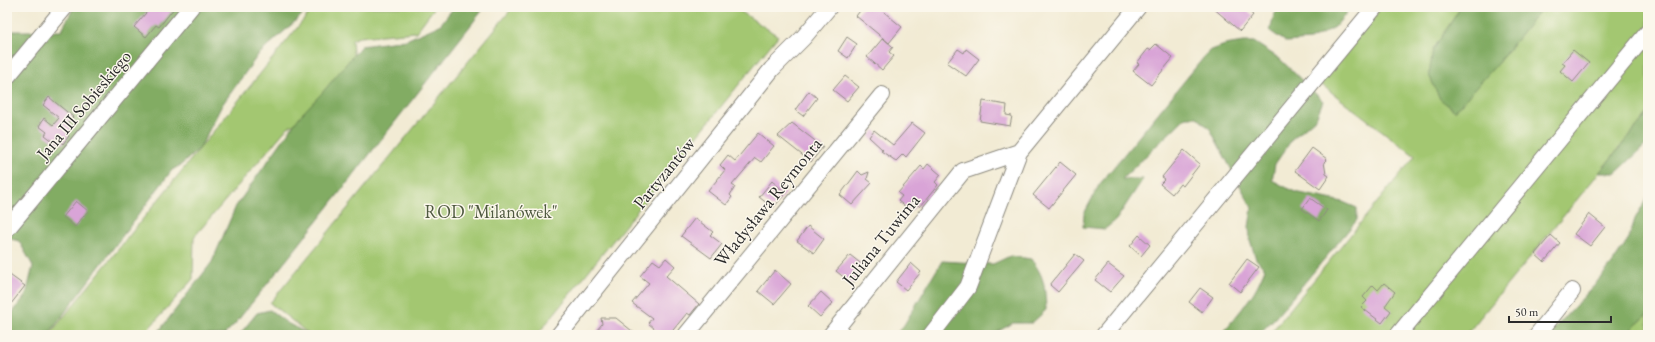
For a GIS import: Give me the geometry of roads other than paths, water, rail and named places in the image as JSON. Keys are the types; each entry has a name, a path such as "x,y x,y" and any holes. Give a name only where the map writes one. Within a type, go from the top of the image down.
{"street":[{"path":"7,77 66,7"},
{"name":"Jana III Sobieskiego","path":"7,229 191,7"},
{"name":"Partyzantów","path":"559,335 772,69 803,38 829,7"},
{"path":"932,335 968,287 1019,152 1138,7"},
{"path":"1104,335 1375,7"},
{"path":"1398,335 1648,32"},
{"name":"Władysława Reymonta","path":"686,335 882,95"},
{"name":"Juliana Tuwima","path":"831,335 962,171 1019,152"},
{"path":"1537,335 1572,291"}],"park label":[{"name":"ROD \"Milanówek\"","path":"491,212"}]}
